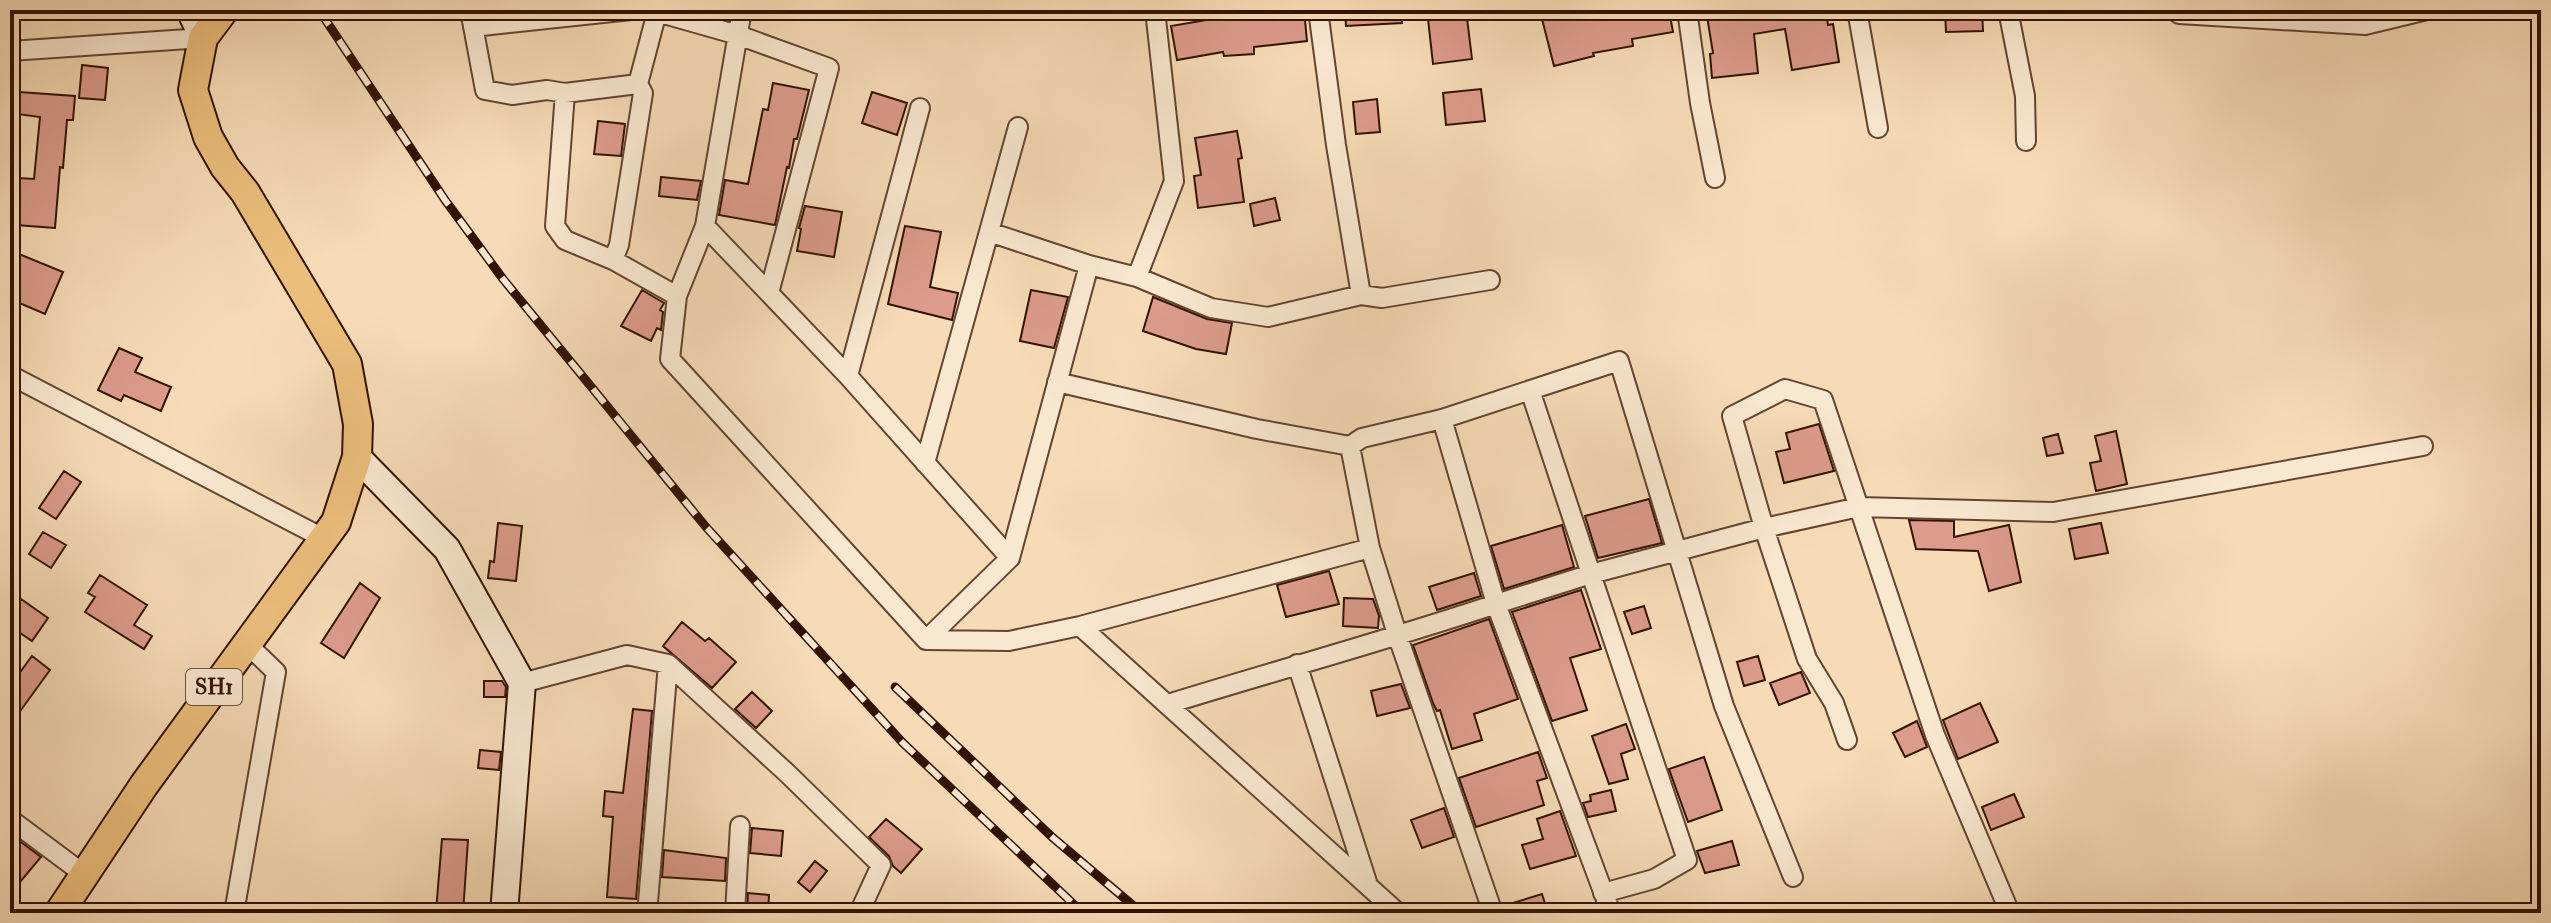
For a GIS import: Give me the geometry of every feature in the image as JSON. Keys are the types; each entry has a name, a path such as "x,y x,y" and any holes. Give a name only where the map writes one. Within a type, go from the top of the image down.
{"main road":[{"name":"SH1","path":"59,913 144,785 336,522 357,457 358,424 347,364 245,192 225,167 208,137 193,90 203,38 224,10"}],"street":[{"path":"10,51 203,38 190,10"},
{"path":"631,10 471,19 485,90 512,95 547,90 565,93 638,84"},
{"path":"742,10 705,226 677,296 670,359 926,640 1009,641 1080,626 1370,548"},
{"path":"1137,277 1174,181 1155,10"},
{"path":"1318,10 1361,295"},
{"path":"1687,10 1700,103 1715,178"},
{"path":"1857,10 1878,128"},
{"path":"2008,10 2025,96 2026,141"},
{"path":"2180,19 2365,25 2427,10"},
{"path":"613,260 619,245 643,93 638,84 651,11 738,35 829,68 769,293"},
{"path":"565,93 555,226 565,240 613,260 677,296"},
{"path":"848,376 920,108"},
{"path":"925,463 1018,127"},
{"path":"705,226 848,376 1010,558"},
{"path":"989,232 1089,265 1137,277 1211,308 1268,317 1361,295 1382,298 1490,280"},
{"path":"926,640 1010,558 1089,265"},
{"path":"1057,382 1257,429 1350,446 1362,438 1442,419 1619,361 1724,706 1793,877"},
{"path":"11,380 323,538"},
{"path":"1847,740 1834,703 1807,659 1764,528 1732,416 1785,389 1823,400 1935,735 2010,913"},
{"path":"1530,390 1687,860 1654,879 1603,893"},
{"path":"1442,419 1496,604 1611,913"},
{"path":"1350,446 1370,548 1493,913"},
{"path":"1168,704 1398,637 1591,574 1764,528 1859,507 2053,512 2423,446"},
{"path":"357,457 447,549 522,683 504,913"},
{"path":"1080,626 1398,913"},
{"path":"234,913 276,672 246,643"},
{"path":"522,683 627,655 668,664 881,865 859,913"},
{"path":"648,902 668,664"},
{"path":"1297,664 1368,886"},
{"path":"10,819 85,875"},
{"path":"735,913 740,826"}],"building":[{"path":"1272,10 1304,10 1307,41 1254,47 1254,54 1224,56 1223,52 1177,60 1171,26"},
{"path":"1345,10 1401,10 1402,23 1346,26"},
{"path":"1427,10 1466,10 1472,59 1433,64"},
{"path":"1583,10 1583,14 1604,10 1669,10 1673,32 1632,39 1633,46 1593,53 1594,56 1554,66 1542,19"},
{"path":"1706,10 1826,10 1828,25 1833,24 1839,62 1792,70 1785,29 1754,34 1758,73 1712,78 1710,54 1713,53"},
{"path":"1945,10 1982,10 1983,31 1946,32"},
{"path":"82,65 108,68 105,100 79,98"},
{"path":"773,83 809,90 797,139 794,139 775,225 719,215 725,180 748,184 763,109 768,110"},
{"path":"1481,89 1485,121 1446,125 1443,93"},
{"path":"19,92 75,96 73,120 67,120 55,228 16,225 19,178 34,179 40,117 17,114"},
{"path":"872,92 907,103 897,135 862,123"},
{"path":"1377,99 1380,132 1356,134 1353,102"},
{"path":"598,121 625,124 621,156 594,154"},
{"path":"1237,131 1244,202 1198,208 1194,176 1201,175 1195,138"},
{"path":"661,177 701,181 697,200 659,196"},
{"path":"1275,198 1280,220 1254,226 1250,204"},
{"path":"805,206 842,212 834,257 797,251"},
{"path":"905,226 941,232 930,287 958,293 952,320 888,304"},
{"path":"19,254 63,272 45,314 10,299 10,275"},
{"path":"642,290 664,303 660,310 663,312 661,330 657,328 651,341 621,326"},
{"path":"1031,290 1068,297 1054,348 1020,341"},
{"path":"1153,297 1207,319 1232,323 1226,354 1196,349 1143,331"},
{"path":"119,348 142,358 135,372 171,387 161,411 124,395 121,401 98,390"},
{"path":"1819,424 1834,471 1784,483 1776,452 1790,449 1786,433"},
{"path":"2116,431 2127,484 2096,491 2090,463 2101,461 2095,436"},
{"path":"2058,434 2063,453 2047,456 2043,438"},
{"path":"64,471 81,482 56,519 39,508"},
{"path":"1649,499 1662,543 1598,558 1585,516"},
{"path":"1909,520 1954,521 1954,537 2009,525 2021,582 1989,591 1978,551 1916,549"},
{"path":"498,523 522,526 516,581 488,578 490,561 494,562"},
{"path":"2101,523 2108,553 2075,559 2069,529"},
{"path":"1562,525 1574,567 1504,589 1491,546"},
{"path":"43,532 66,545 51,568 29,554"},
{"path":"1329,571 1339,604 1286,617 1277,585"},
{"path":"1474,573 1481,596 1437,610 1429,587"},
{"path":"100,575 147,605 134,625 152,636 144,649 85,612 95,597 88,593"},
{"path":"360,583 380,598 344,658 321,643"},
{"path":"1581,590 1601,649 1570,658 1587,710 1552,721 1512,612"},
{"path":"1344,598 1373,599 1379,616 1378,628 1343,626"},
{"path":"21,599 48,618 32,641 10,626 10,616"},
{"path":"1644,606 1651,628 1632,634 1624,612"},
{"path":"1489,619 1518,699 1474,714 1482,740 1452,749 1440,710 1437,711 1433,703 1413,645"},
{"path":"682,622 705,641 709,638 736,662 712,688 663,646"},
{"path":"32,656 50,670 10,725 10,686"},
{"path":"1758,656 1765,680 1744,686 1737,662"},
{"path":"1801,672 1810,693 1779,705 1770,683"},
{"path":"484,681 502,681 506,687 505,697 484,697"},
{"path":"1401,684 1410,708 1377,716 1371,691"},
{"path":"752,692 772,711 756,728 735,709"},
{"path":"1980,703 1998,742 1958,759 1943,720"},
{"path":"633,709 652,711 636,899 607,897 613,817 603,816 605,791 623,793"},
{"path":"1917,721 1927,747 1905,757 1893,733"},
{"path":"1626,724 1635,749 1621,754 1628,779 1609,784 1592,736"},
{"path":"480,750 501,752 499,770 478,768"},
{"path":"1538,752 1547,778 1537,781 1544,805 1476,827 1459,778"},
{"path":"1704,757 1722,810 1688,822 1669,769"},
{"path":"1611,790 1616,811 1588,817 1583,803 1591,801 1590,795"},
{"path":"2014,794 2024,817 1991,830 1982,807"},
{"path":"1444,808 1454,837 1422,848 1411,820"},
{"path":"1560,811 1576,856 1530,869 1522,845 1543,839 1537,819"},
{"path":"886,819 922,849 901,873 869,837"},
{"path":"752,828 783,831 781,856 750,853"},
{"path":"10,834 41,857 10,894"},
{"path":"442,839 468,840 463,913 436,911"},
{"path":"1732,841 1739,865 1705,873 1697,851"},
{"path":"664,850 726,858 725,881 662,877"},
{"path":"815,861 827,871 810,892 798,882"},
{"path":"748,893 769,895 768,913 747,913"},
{"path":"1542,894 1548,913 1505,913 1503,906"}],"railway":[{"path":"319,10 445,200 503,279 706,527 903,743 1083,913"},
{"path":"895,687 1052,837 1142,913"}]}
